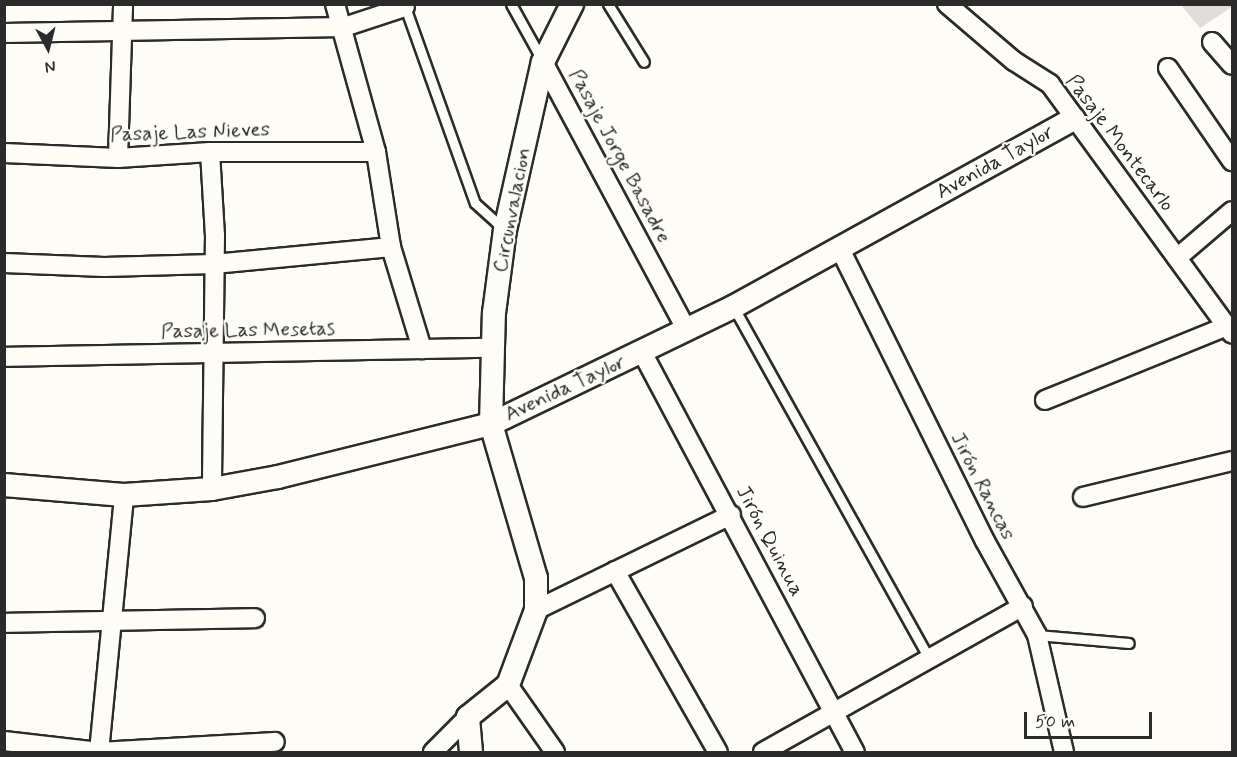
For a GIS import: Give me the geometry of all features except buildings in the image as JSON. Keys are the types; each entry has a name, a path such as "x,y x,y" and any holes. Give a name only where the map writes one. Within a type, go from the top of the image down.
{"street":[{"path":"118,158 123,4"},
{"path":"335,4 344,27 376,152 391,247 422,349"},
{"name":"Circunvalacion","path":"536,610 536,578 491,424 493,348 505,230 543,62 572,4"},
{"name":"Pasaje Montecarlo","path":"947,4 1014,61 1050,84 1230,330"},
{"path":"4,33 344,27 404,6"},
{"path":"1212,42 1233,65"},
{"name":"Pasaje Jorge Basadre","path":"543,62 687,330"},
{"path":"1168,68 1233,161"},
{"name":"Avenida Taylor","path":"4,485 124,495 212,489 278,477 491,424 733,307 1074,118"},
{"path":"210,152 214,264 212,489"},
{"name":"Pasaje Las Nieves","path":"4,153 118,158 210,152 376,152"},
{"path":"1177,258 1233,211"},
{"path":"4,263 104,267 214,264 391,247"},
{"name":"Jirón Rancas","path":"839,247 985,541 1037,634 1064,753"},
{"path":"1045,400 1230,330"},
{"name":"Pasaje Las Mesetas","path":"4,357 493,348"},
{"name":"Jirón Quinua","path":"642,352 731,515 855,753"},
{"path":"1083,497 1233,461"},
{"path":"99,752 124,495"},
{"path":"434,753 468,717 508,685 536,610 731,515"},
{"path":"615,570 718,753"},
{"path":"763,753 836,714 1023,606"},
{"path":"4,624 255,618"},
{"path":"508,685 555,753"},
{"path":"468,717 471,753"},
{"path":"4,741 99,752 275,742"}],"lane":[{"name":"Pasaje Jorge Basadre","path":"512,4 543,62"},
{"path":"608,4 644,62"},
{"path":"404,6 476,203 505,230"},
{"path":"733,307 930,660"},
{"path":"1037,634 1129,643"}],"shaded area":[{"path":"1181,5 1232,5 1232,7 1200,28"}]}
